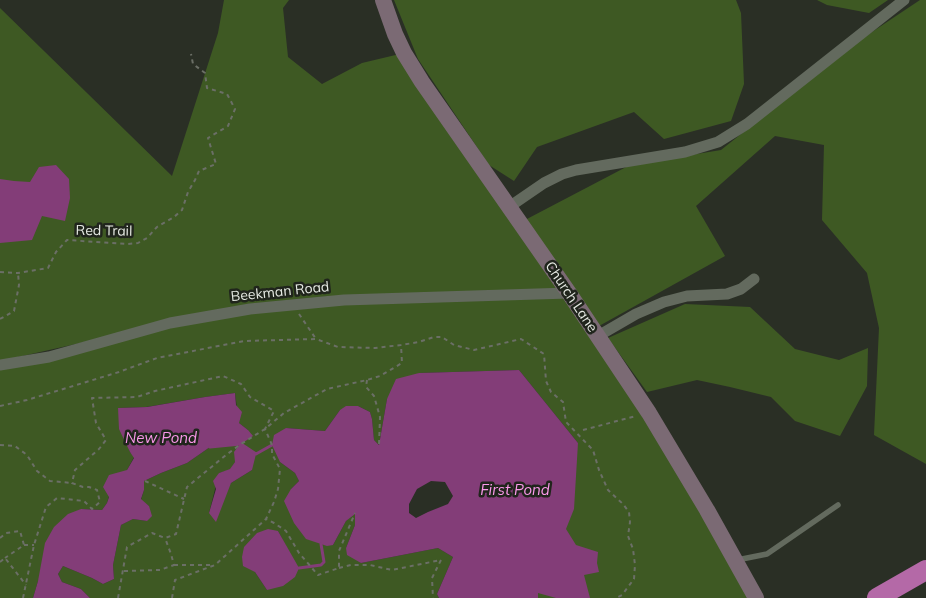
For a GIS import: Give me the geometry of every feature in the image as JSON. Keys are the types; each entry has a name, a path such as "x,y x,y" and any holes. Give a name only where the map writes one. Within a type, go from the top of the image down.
{"highway":[{"path":"877,598 926,570"}],"street":[{"name":"Church Lane","path":"383,0 404,53 422,82 569,293 649,413 707,510 756,598"},
{"path":"509,207 544,183 562,174 685,152 718,142 747,124 904,0"},
{"path":"598,336 636,314 664,302 687,296 727,294 741,289 754,278"},
{"name":"Beekman Road","path":"0,365 49,357 170,323 250,309 344,300 569,293"}],"lane":[{"path":"735,561 767,554 838,505"}],"path":[{"name":"Red Trail","path":"0,272 18,274 48,268 56,252 68,240 138,243 147,238 157,227 174,218 182,210 188,192 199,171 216,164 208,138 228,126 235,109 227,94 207,88 205,73 192,64 190,54"},
{"path":"0,319 14,311 20,284 18,274"},
{"path":"298,313 316,339"},
{"path":"0,406 27,400 119,372 157,358 244,341 316,339 338,347 375,348 442,337 454,345 474,350 521,339 544,354 546,381 551,392 563,402 566,422 593,450 608,490 629,512 628,536 633,549 634,579 622,595 616,598"},
{"path":"118,598 127,546 152,533 165,538 176,534 187,487 284,413 327,389 380,376 402,363 401,345"},
{"path":"72,483 75,470 99,449 106,440 96,423 92,398 137,397 154,391 223,376 241,384 250,397 274,411 265,429 272,446 272,454 280,469 278,489 266,519 215,565 175,580 172,598"},
{"path":"367,380 366,388 374,396 380,417 379,445"},
{"path":"583,430 649,413"},
{"path":"0,445 15,446 27,455 37,471 50,480 72,483 97,490 100,502 92,509 84,500 57,498 46,507 34,545 23,598"},
{"path":"145,481 184,499"},
{"path":"339,568 339,551 356,513"},
{"path":"266,519 286,531 300,553 318,575 351,565 370,565 392,570 441,560 432,578 433,598"},
{"path":"0,538 6,533 20,531 24,546"},
{"path":"165,538 174,566"},
{"path":"0,562 24,546 34,545"},
{"path":"5,558 26,585"},
{"path":"123,571 160,570 174,566 215,565"}],"green space":[{"path":"224,0 289,0 283,8 288,57 322,84 362,63 404,53 569,293 756,598 538,598 578,443 519,370 419,373 387,399 379,445 374,440 370,412 358,406 340,410 325,431 286,428 280,462 295,473 299,481 291,489 333,545 346,521 355,513 355,525 346,548 361,563 438,548 453,557 437,594 439,598 90,598 81,589 62,582 58,574 63,566 103,584 114,579 113,565 121,525 133,519 147,521 149,506 141,500 144,481 187,463 210,447 241,444 248,430 239,423 235,393 146,407 118,408 130,452 134,457 109,496 107,503 102,510 81,509 38,581 33,598 0,598 0,365 156,326 0,361 0,8 172,176 218,33","holes":["235,462 252,470 231,483 209,513 219,473 230,470","278,531 286,546 267,590 255,572"]},
{"path":"394,0 736,0 741,13 744,84 731,121 664,139 634,112 537,147 514,181 489,165 418,59"},
{"path":"817,0 888,0 869,13 827,5"},
{"path":"920,0 926,0 926,464 874,435 879,328 867,273 822,220 824,145 775,136 696,206 725,256 599,326 525,220 630,165 721,150 854,44"},
{"path":"685,304 750,307 795,349 839,360 868,348 867,386 840,436 795,421 771,397 730,387 697,380 647,392 608,338"}],"water":[{"path":"56,165 69,179 70,198 65,221 42,216 32,240 0,243 0,179 30,182 39,167"},
{"name":"First Pond","path":"519,370 578,443 574,509 566,529 576,545 598,552 597,563 599,572 584,575 590,598 556,598 538,593 538,598 439,598 437,594 453,557 438,548 361,563 347,555 346,548 355,525 355,514 346,521 333,545 327,546 306,539 294,523 284,501 291,489 299,481 295,473 280,462 272,445 274,435 286,428 325,431 340,410 346,406 358,406 370,412 374,440 379,445 387,399 396,379 419,373","holes":["431,481 445,482 453,496 448,504 416,518 409,513 409,504 417,489"]},
{"name":"New Pond","path":"235,393 236,405 242,412 239,423 253,436 241,444 256,454 252,470 231,483 216,522 209,513 216,489 213,481 219,473 230,469 235,462 234,452 240,444 210,447 187,463 144,481 141,499 149,506 152,516 147,521 133,519 121,525 113,565 114,579 103,584 63,566 58,574 62,582 81,589 90,598 33,598 45,543 54,527 68,514 81,509 102,510 109,497 103,487 109,475 127,470 134,458 119,429 118,408 147,407"},
{"path":"268,529 278,531 299,568 295,577 283,586 267,590 255,572 243,566 242,557 244,547 257,533"}],"waterway":[{"path":"210,447 241,444 256,454 272,445"},
{"path":"299,568 321,565 324,562 321,544"}]}
